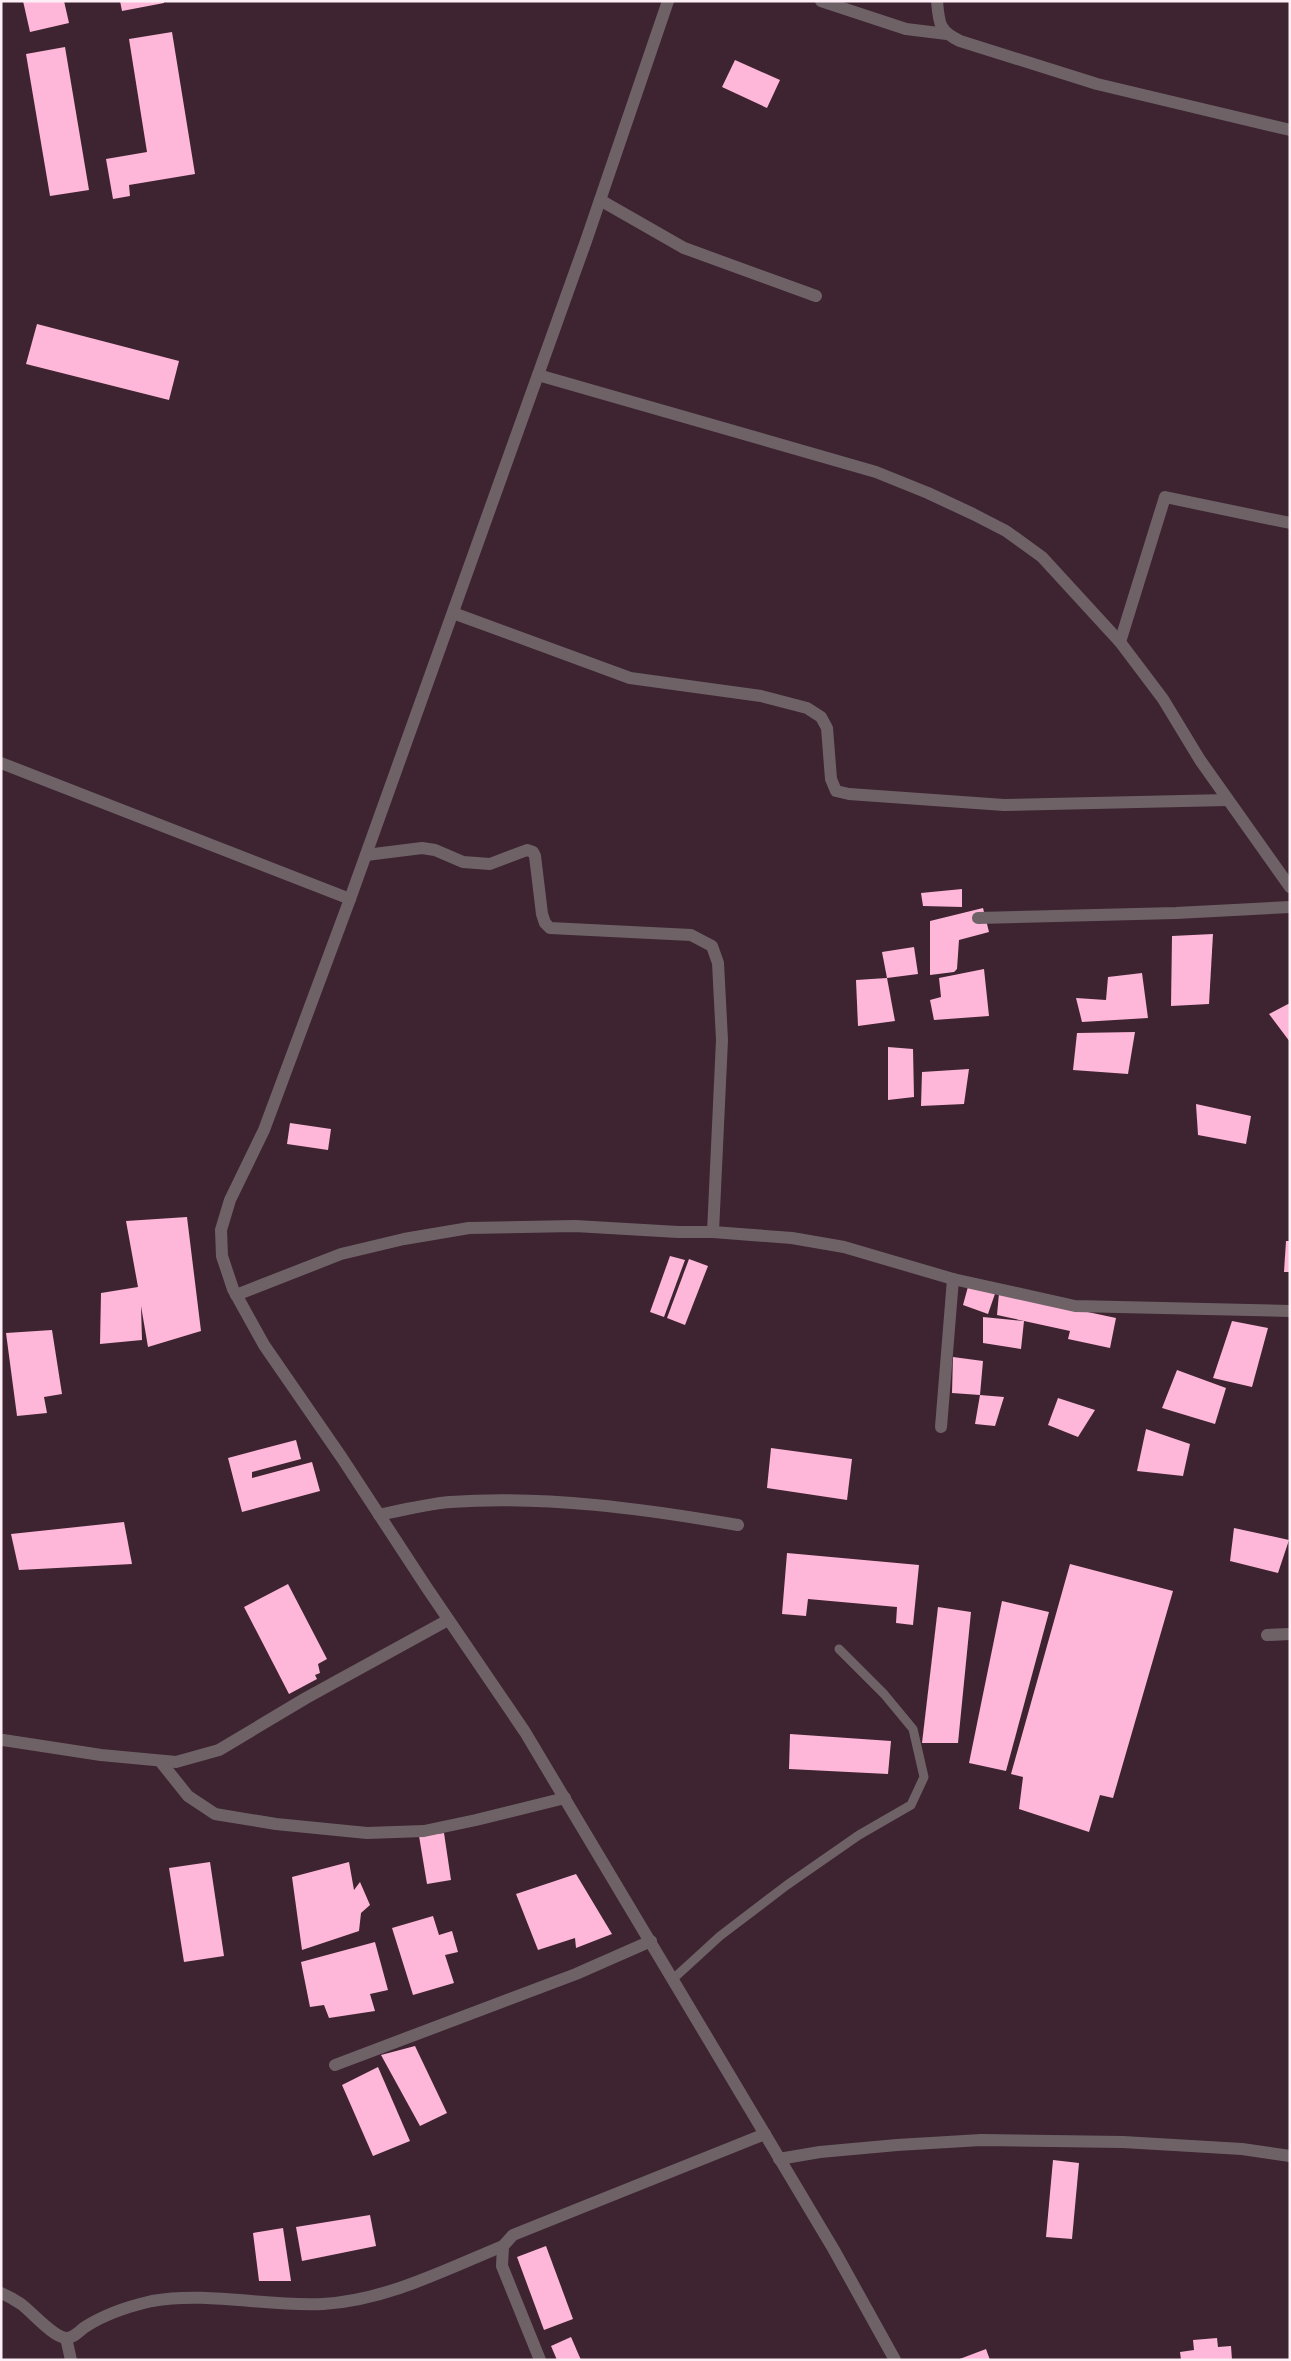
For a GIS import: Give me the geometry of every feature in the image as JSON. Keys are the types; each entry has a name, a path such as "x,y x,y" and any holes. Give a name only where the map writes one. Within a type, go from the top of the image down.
{"street":[{"path":"668,1 600,200 350,899 264,1130 230,1200 221,1230 222,1256 236,1295 264,1345 342,1458 448,1620 526,1732 834,2250 894,2360"},
{"path":"821,1 906,28 947,34 960,41 1097,84 1290,130"},
{"path":"937,1 940,26 947,34"},
{"path":"600,200 684,248 816,296"},
{"path":"538,375 876,472 928,493 1006,531 1042,557 1120,642 1163,699 1227,800 1290,887"},
{"path":"1120,642 1165,497 1290,523"},
{"path":"453,613 630,678 761,696 807,708 821,717 827,728 831,779 836,791 849,794 1004,805 1227,800"},
{"path":"1,763 350,899"},
{"path":"366,855 422,848 435,850 463,862 490,864 527,850 533,852 536,856 542,914 545,923 550,928 691,935 712,946 718,963 722,1040 713,1232"},
{"path":"978,918 1176,913 1290,907"},
{"path":"236,1295 341,1254 404,1239 469,1228 575,1226 678,1232 713,1232 792,1238 844,1247 952,1279 1075,1306 1290,1311"},
{"path":"941,1427 952,1279"},
{"path":"379,1515 450,1502 564,1503 668,1513 738,1525"},
{"path":"3,1740 102,1755 176,1762 219,1750 306,1698 448,1620"},
{"path":"1267,1635 1290,1634"},
{"path":"160,1760 188,1796 215,1814 276,1824 367,1832 424,1831 565,1798"},
{"path":"335,2065 549,1984 651,1941"},
{"path":"1,2293 21,2304 57,2334 66,2338 74,2336 86,2326 117,2311 154,2301 206,2298 274,2304 324,2304 375,2296 408,2286 502,2246 514,2235 765,2134"},
{"path":"779,2159 878,2147 981,2140 1124,2142 1242,2149 1290,2156"},
{"path":"502,2246 502,2266 540,2360"},
{"path":"66,2338 71,2360"}],"lane":[{"path":"673,1979 720,1936 787,1885 859,1836 911,1805 924,1777 913,1729 884,1694 839,1649"}],"building":[{"path":"23,1 64,1 69,23 30,32"},
{"path":"120,1 164,1 164,3 122,11"},
{"path":"172,32 195,174 129,185 130,196 113,199 106,159 147,152 129,39"},
{"path":"65,47 89,190 50,196 26,54"},
{"path":"735,60 780,80 767,108 722,87"},
{"path":"37,324 179,361 169,400 26,364"},
{"path":"962,889 962,907 923,906 921,893"},
{"path":"983,908 989,932 959,940 957,969 954,972 930,975 930,921"},
{"path":"1213,934 1209,1004 1171,1006 1172,936"},
{"path":"914,947 918,974 887,978 882,952"},
{"path":"984,969 989,1016 934,1020 930,1000 941,997 939,978"},
{"path":"1142,973 1148,1018 1082,1022 1076,998 1106,1000 1108,977"},
{"path":"887,978 895,1021 858,1026 856,980"},
{"path":"1290,1003 1290,1042 1269,1014"},
{"path":"1135,1032 1128,1074 1073,1070 1077,1033"},
{"path":"888,1047 913,1049 914,1097 888,1100"},
{"path":"969,1069 964,1104 921,1106 922,1072"},
{"path":"1196,1104 1251,1116 1246,1144 1198,1135"},
{"path":"290,1123 331,1129 328,1150 287,1144"},
{"path":"187,1217 201,1331 148,1347 141,1306 142,1340 100,1344 101,1293 138,1287 126,1221"},
{"path":"1286,1241 1290,1241 1290,1272 1284,1272"},
{"path":"670,1256 685,1260 664,1317 650,1312"},
{"path":"689,1259 708,1266 685,1325 667,1318"},
{"path":"969,1283 997,1288 988,1314 963,1305"},
{"path":"999,1293 1116,1318 1110,1348 1068,1339 1070,1331 997,1315"},
{"path":"983,1317 1024,1321 1021,1349 983,1343"},
{"path":"1232,1321 1268,1328 1252,1387 1213,1378"},
{"path":"52,1330 62,1394 44,1397 47,1413 17,1416 6,1333"},
{"path":"953,1357 983,1361 980,1395 952,1393"},
{"path":"1177,1370 1226,1388 1215,1424 1162,1408"},
{"path":"980,1395 1004,1397 995,1426 975,1424"},
{"path":"1058,1398 1095,1410 1078,1437 1048,1425"},
{"path":"1146,1429 1190,1444 1183,1476 1137,1471"},
{"path":"296,1440 301,1459 252,1472 252,1478 312,1462 320,1491 242,1512 228,1458"},
{"path":"771,1448 852,1459 847,1500 767,1488"},
{"path":"124,1522 132,1564 19,1570 11,1534"},
{"path":"1234,1528 1289,1540 1278,1573 1230,1561"},
{"path":"787,1553 919,1565 913,1625 896,1623 897,1607 808,1599 806,1616 782,1614"},
{"path":"1070,1564 1173,1591 1113,1798 1100,1795 1089,1832 1019,1809 1023,1777 1011,1774"},
{"path":"288,1584 327,1659 318,1664 320,1673 315,1675 317,1679 289,1694 244,1607"},
{"path":"1002,1601 1049,1612 1006,1771 969,1763"},
{"path":"938,1607 971,1612 958,1743 922,1743"},
{"path":"790,1734 891,1741 888,1774 789,1769"},
{"path":"444,1833 451,1880 427,1884 419,1836"},
{"path":"210,1862 224,1956 184,1962 169,1868"},
{"path":"349,1862 354,1890 360,1882 370,1905 361,1913 359,1931 302,1950 292,1877"},
{"path":"576,1874 612,1934 576,1948 575,1938 538,1950 516,1894"},
{"path":"433,1916 439,1935 452,1931 458,1952 445,1955 454,1983 413,1995 392,1928"},
{"path":"375,1942 388,1990 370,1994 375,2011 329,2018 324,2005 310,2007 301,1962"},
{"path":"415,2046 447,2113 420,2126 381,2055"},
{"path":"378,2067 410,2141 373,2156 342,2085"},
{"path":"1053,2160 1079,2163 1072,2239 1046,2237"},
{"path":"370,2215 376,2246 302,2261 296,2227"},
{"path":"283,2228 291,2281 259,2281 253,2233"},
{"path":"546,2246 573,2319 544,2330 517,2257"},
{"path":"571,2337 581,2360 557,2360 551,2346"},
{"path":"1217,2338 1218,2347 1231,2346 1232,2360 1181,2360 1180,2352 1194,2350 1193,2340"},
{"path":"986,2349 990,2360 957,2360"}]}
